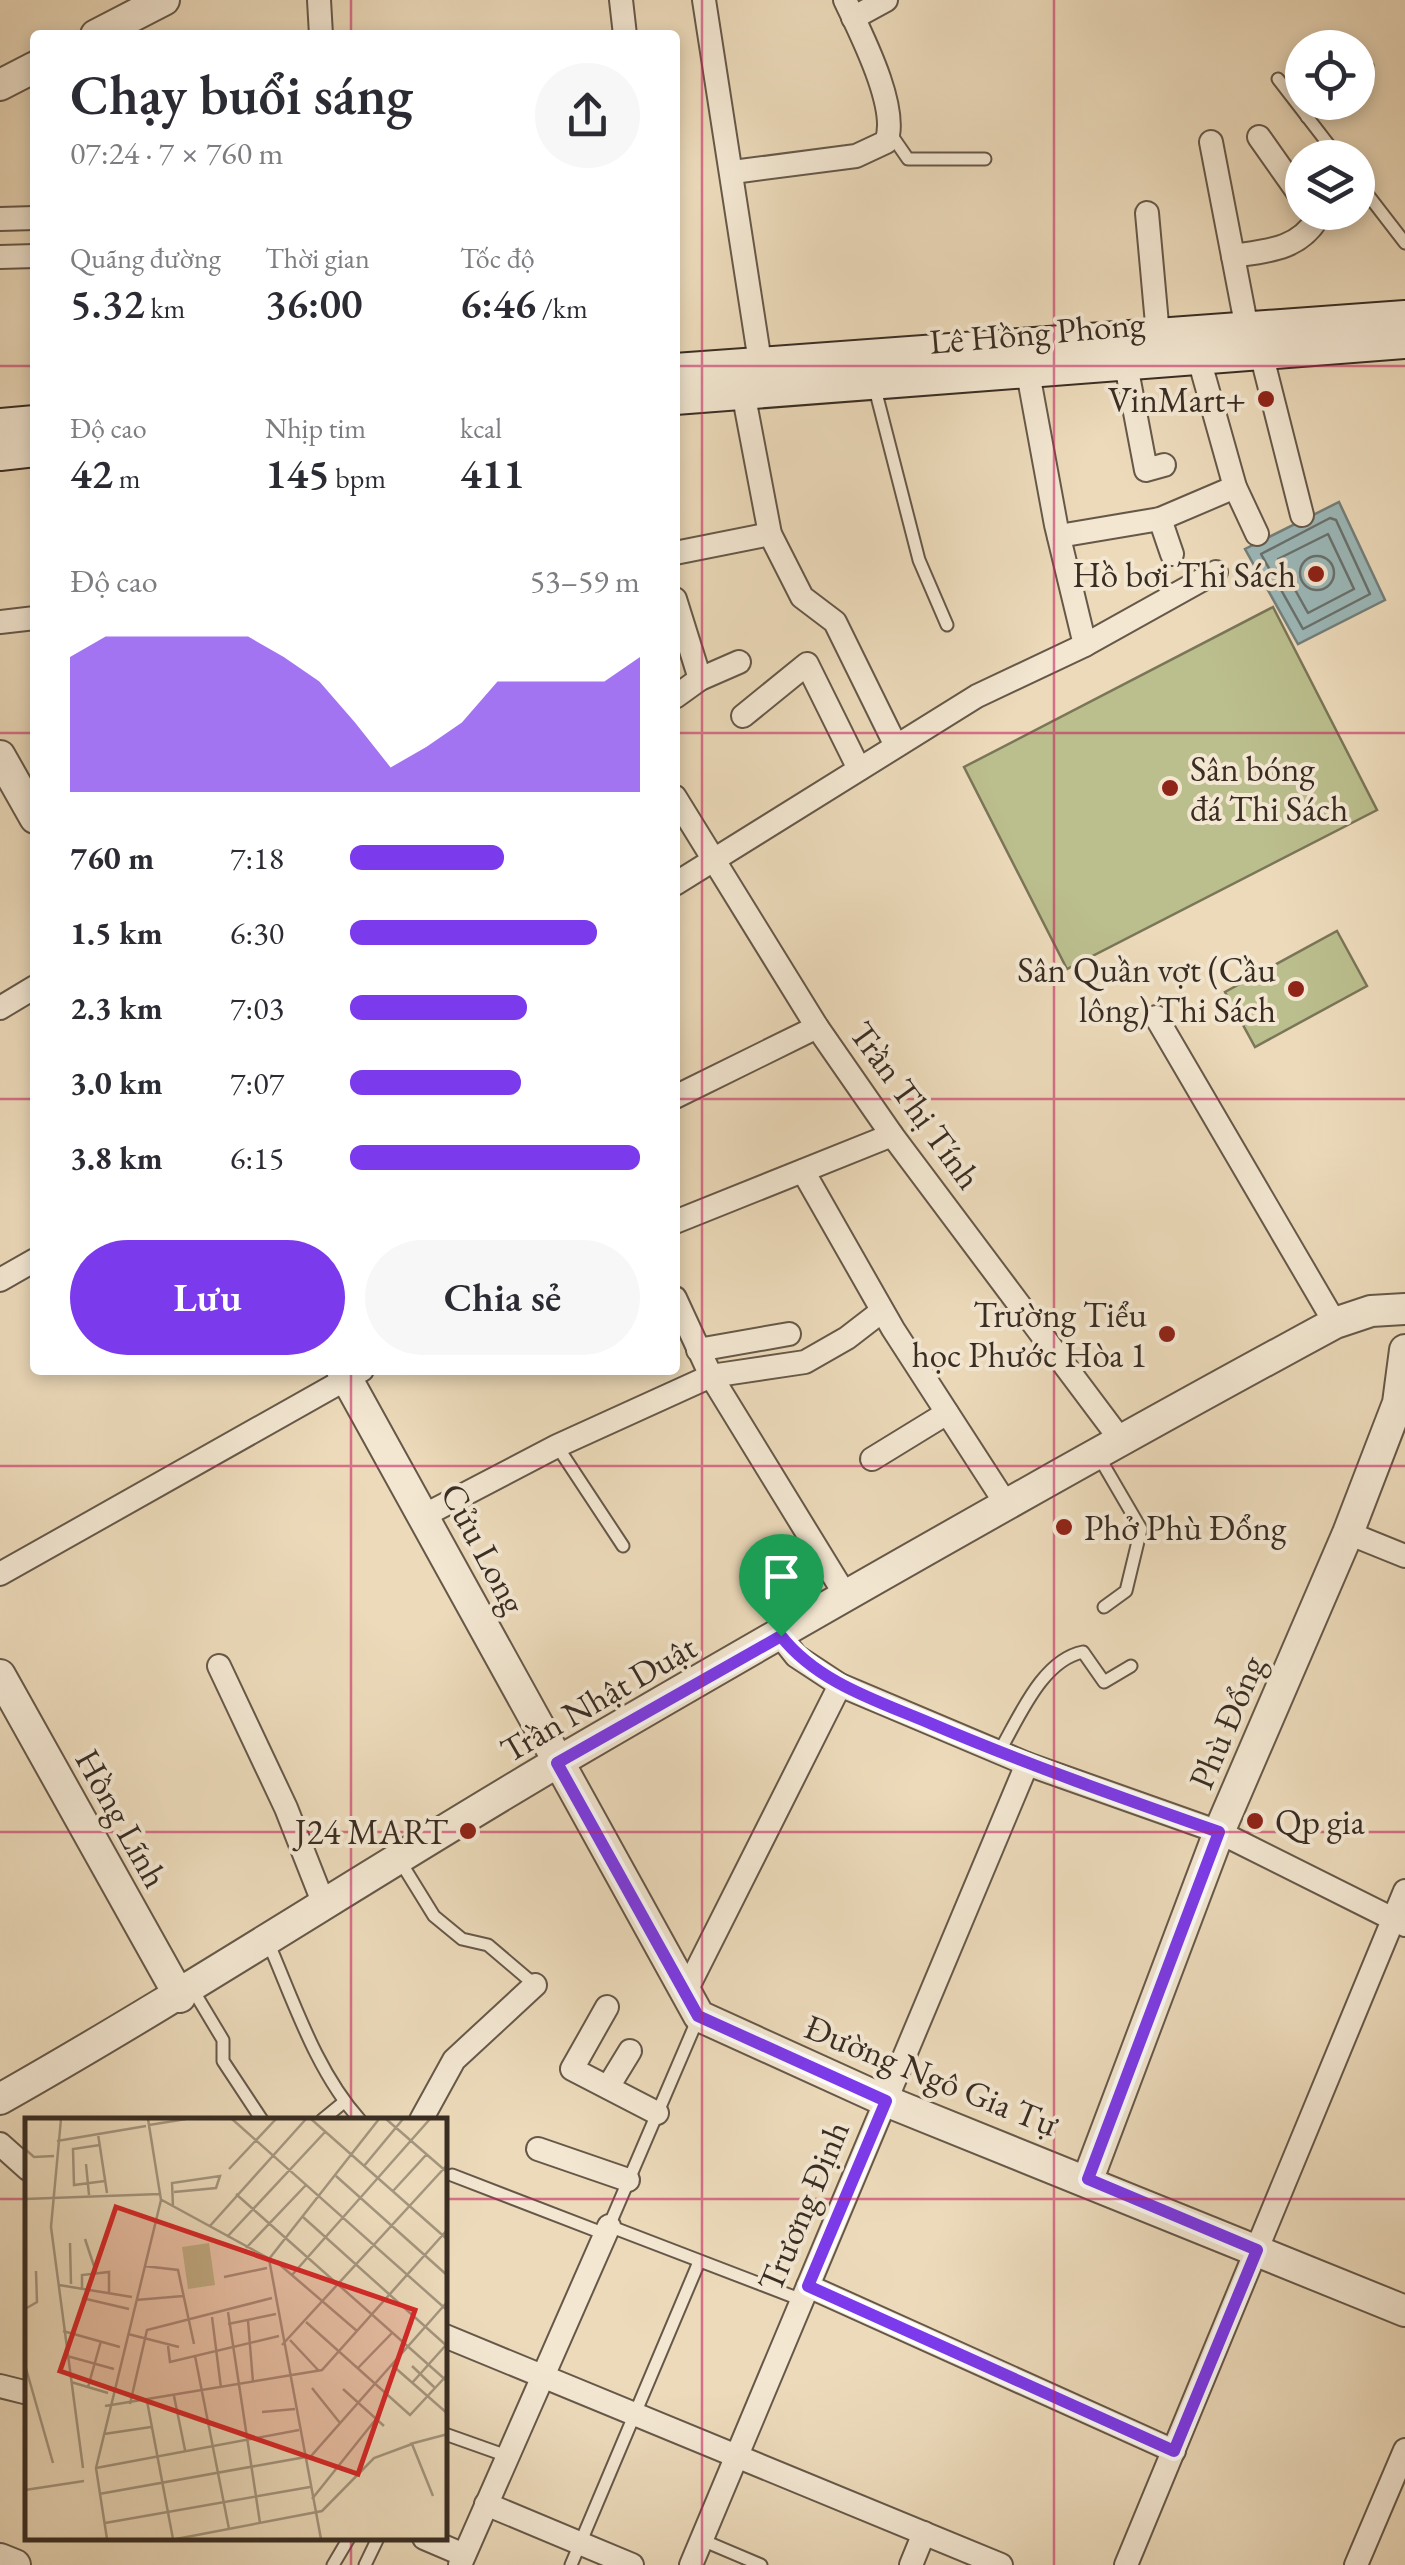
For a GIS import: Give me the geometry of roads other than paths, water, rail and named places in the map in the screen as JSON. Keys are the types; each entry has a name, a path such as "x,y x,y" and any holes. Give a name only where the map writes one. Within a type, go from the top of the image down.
{"main road":[{"name":"Lê Hồng Phong","path":"680,398 1199,359 1254,341 1405,317"},
{"name":"Lê Hồng Phong","path":"680,370 1158,336 1405,342"},
{"path":"0,426 30,423"},
{"path":"0,454 30,451"}],"street":[{"path":"106,30 164,0"},
{"path":"319,0 321,30"},
{"path":"621,0 624,30"},
{"path":"704,0 760,362"},
{"path":"733,172 869,153 886,142 890,133 885,102 849,9 886,0"},
{"path":"0,85 30,70"},
{"path":"1259,137 1285,174"},
{"path":"1211,142 1233,256 1302,515"},
{"path":"1147,212 1158,336"},
{"path":"0,219 30,218"},
{"path":"1233,256 1286,247 1311,230"},
{"path":"0,256 30,256"},
{"path":"1199,359 1235,488 1257,534"},
{"path":"1126,364 1146,470 1164,465"},
{"path":"1028,373 1059,536 1085,644"},
{"path":"742,392 770,534 802,597 836,622 896,746"},
{"path":"1059,536 1160,519 1235,488"},
{"path":"1160,519 1172,554"},
{"path":"680,552 770,534"},
{"path":"680,881 977,696 1085,644 1216,572"},
{"path":"680,615 700,679"},
{"path":"0,622 30,619"},
{"path":"680,693 700,679 739,662"},
{"path":"743,716 807,664 859,769"},
{"path":"0,756 30,809"},
{"name":"Trần Thị Tính","path":"680,805 817,1027 1109,1446"},
{"path":"0,1008 30,990"},
{"path":"1156,1017 1335,1323"},
{"path":"680,1095 817,1027"},
{"path":"680,1220 892,1135"},
{"path":"802,1171 882,1310 1008,1507"},
{"path":"0,1280 30,1263"},
{"path":"680,1309 711,1376 846,1596"},
{"name":"Trần Nhật Duật","path":"0,2100 186,1992 557,1763 1109,1446 1335,1323 1371,1311 1405,1309"},
{"path":"425,1515 557,1446 711,1376 806,1362 847,1338 882,1310"},
{"path":"698,1350 788,1334"},
{"name":"Phù Đổng","path":"1088,2179 1219,1832 1348,1532 1398,1403 1405,1350"},
{"path":"0,1574 347,1375"},
{"name":"Cửu Long","path":"351,1375 557,1763"},
{"path":"872,1458 947,1413"},
{"path":"1348,1532 1405,1556"},
{"path":"781,1636 796,1656 840,1685 1027,1764 1219,1832 1399,1923"},
{"path":"219,1666 286,1808 325,1907"},
{"name":"Hồng Lĩnh","path":"0,1675 186,1992"},
{"path":"692,2004 840,1685"},
{"path":"557,1763 692,2004"},
{"name":"Trương Định","path":"691,2565 1027,1764"},
{"path":"1126,2565 1399,1923 1405,1891"},
{"path":"422,2118 454,2060 535,1985"},
{"name":"Đường Ngô Gia Tự","path":"692,2004 886,2101 1088,2179 1405,2311"},
{"path":"607,2007 572,2068 657,2113"},
{"path":"608,2087 630,2051"},
{"path":"0,2144 25,2167"},
{"path":"538,2148 628,2180"},
{"path":"427,2540 462,2560 607,2230"},
{"path":"805,2293 1174,2451"},
{"path":"448,2337 1000,2565"},
{"path":"0,2386 25,2392"},
{"path":"1356,2565 1405,2450"},
{"path":"486,2504 575,2554 632,2565"},
{"path":"911,2565 924,2534"},
{"path":"0,2560 15,2565"}],"lane":[{"path":"1278,80 1285,89"},
{"path":"1309,120 1324,140"},
{"path":"890,133 908,160 985,159"},
{"path":"1375,204 1405,244"},
{"path":"874,384 918,560 947,625"},
{"path":"557,1446 623,1546"},
{"path":"1104,1607 1126,1591 1140,1529 1109,1446"},
{"path":"999,1752 1035,1691 1064,1656 1083,1652 1104,1682 1131,1666"},
{"path":"400,1861 434,1916 462,1940 488,1945 535,1985"},
{"path":"268,1942 310,2040 344,2102 358,2118"},
{"path":"186,1992 223,2040 223,2061 261,2118"},
{"path":"607,2230 657,2113 692,2004"},
{"path":"324,2118 344,2102"},
{"path":"452,2175 698,2262 805,2293"},
{"path":"575,2554 698,2262"},
{"path":"448,2435 508,2456"},
{"path":"334,2565 348,2540"},
{"path":"364,2565 377,2540"},
{"path":"702,2540 761,2565"}],"water":[{"name":"Hồ bơi Thi Sách","path":"1339,502 1385,600 1298,644 1245,549"}],"place":[{"name":"VinMart+","path":"1266,399"},
{"name":"Hồ bơi Thi Sách","path":"1316,574"},
{"name":"Sân bóng đá Thi Sách","path":"1170,788"},
{"name":"Sân Quần vợt (Cầu lông) Thi Sách","path":"1296,989"},
{"name":"Trường Tiểu học Phước Hòa 1","path":"1167,1334"},
{"name":"Phở Phù Đổng","path":"1064,1527"},
{"name":"Qp gia","path":"1255,1821"},
{"name":"J24 MART","path":"468,1831"}]}
